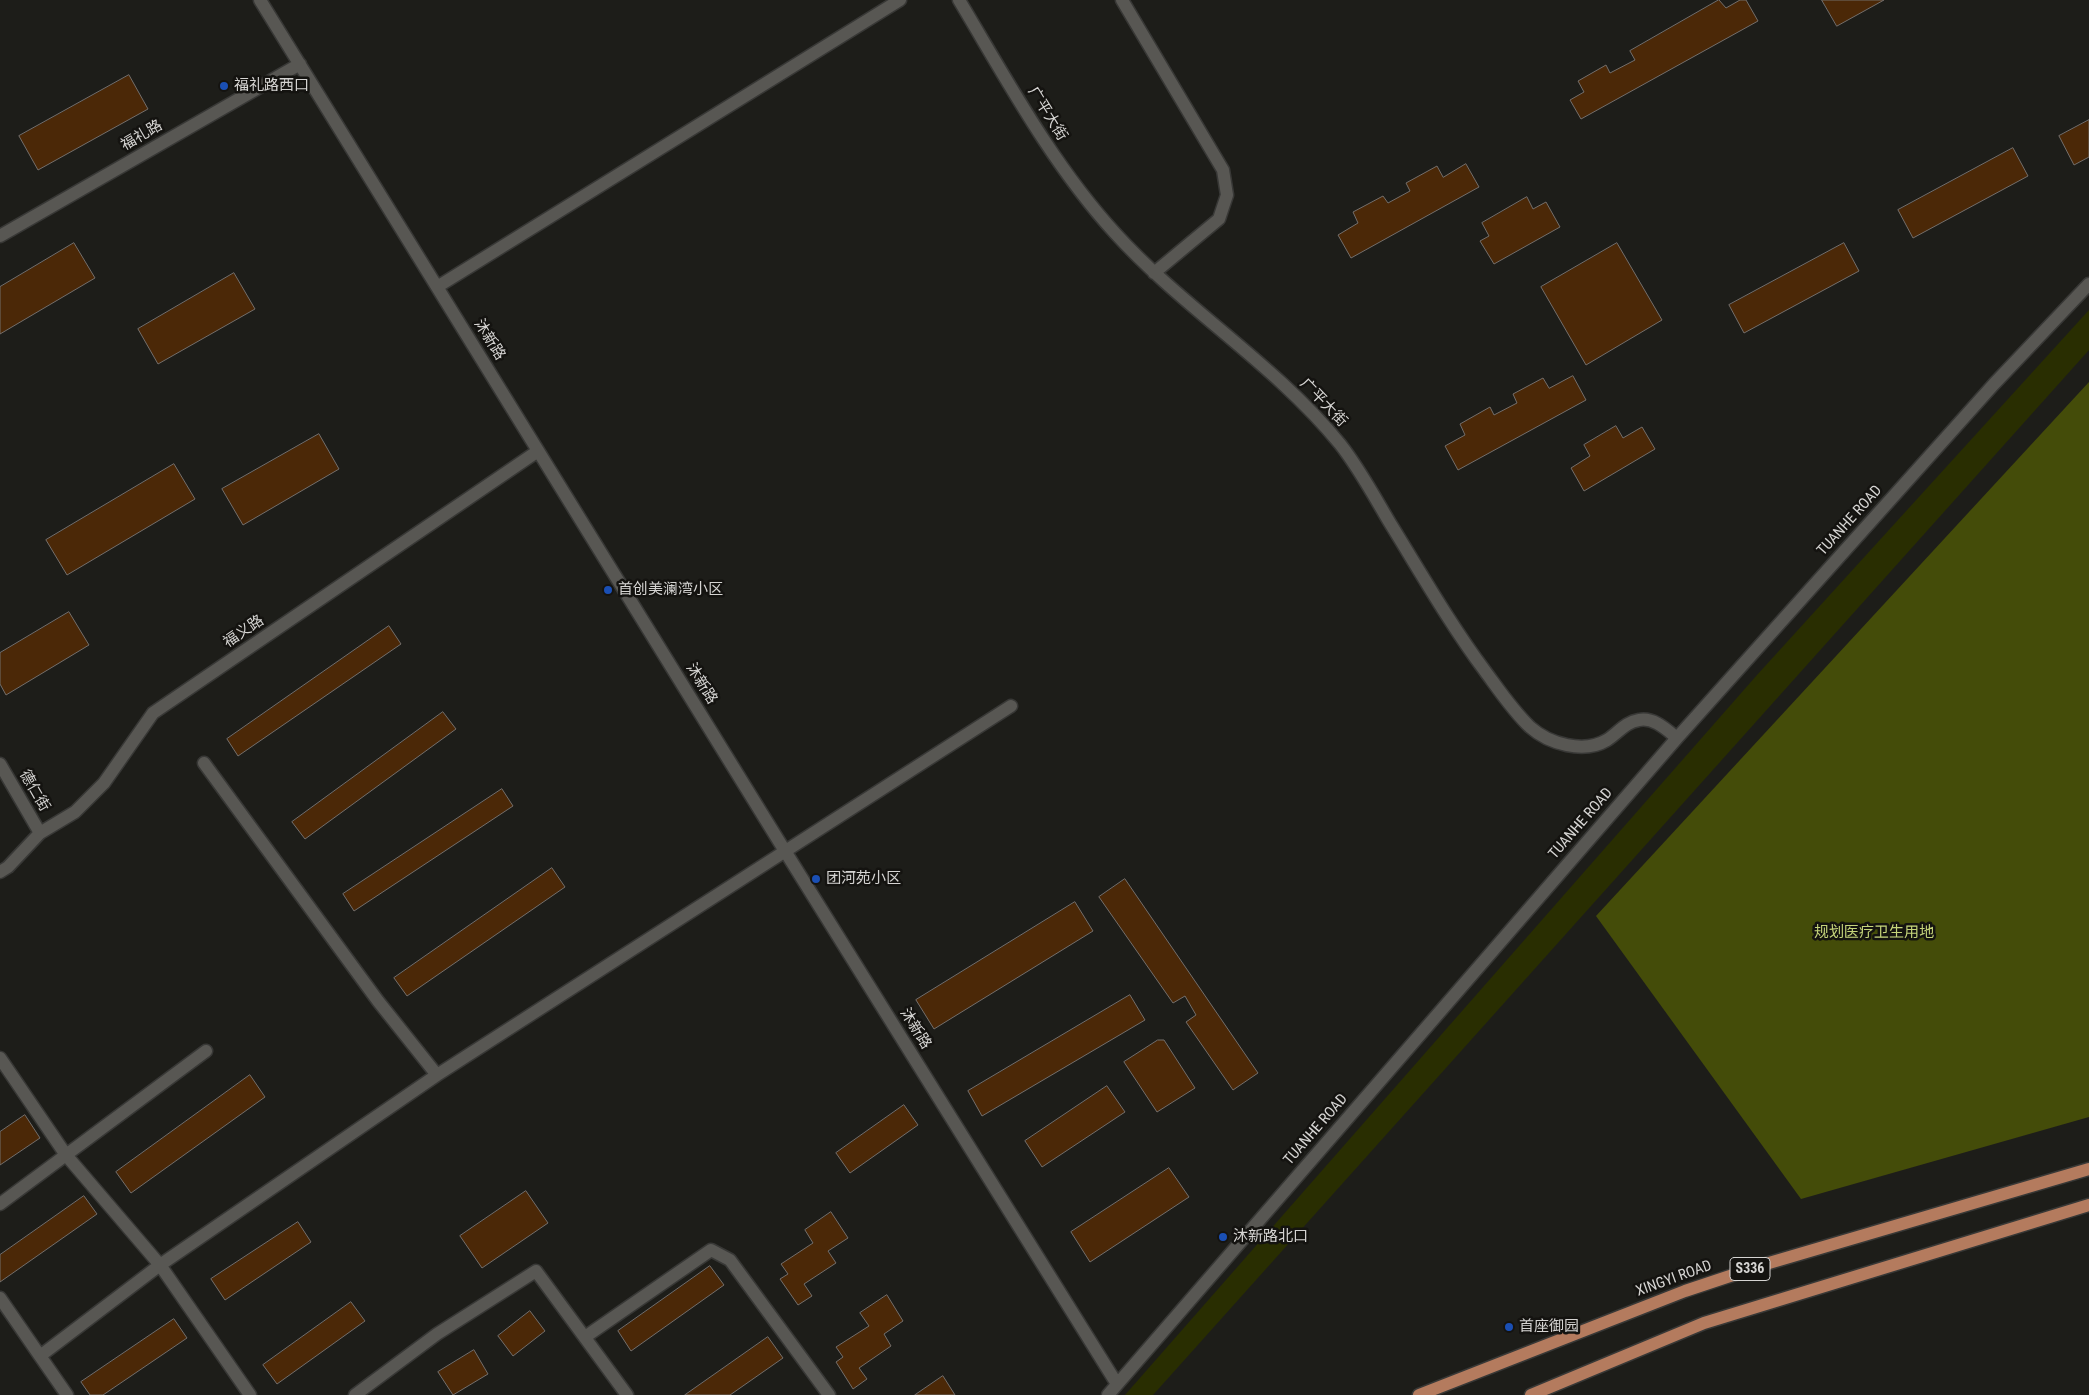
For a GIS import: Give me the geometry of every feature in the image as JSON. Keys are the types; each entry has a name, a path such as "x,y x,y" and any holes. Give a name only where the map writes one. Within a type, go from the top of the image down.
{"main road":[{"name":"XINGYI ROAD","path":"1419,1395 1685,1290 1769,1262 2089,1168"},
{"name":"S336","path":"1531,1395 1704,1323 2089,1205"}],"street":[{"name":"沐新路","path":"260,0 785,851 1117,1384"},
{"path":"437,286 900,0"},
{"name":"广平大街","path":"959,0 1062,168 1116,234 1154,273 1274,376 1340,445 1357,469 1469,649 1531,728 1556,742 1579,747 1595,746 1607,740 1625,725 1641,719 1659,724 1677,738"},
{"path":"1122,0 1223,170 1228,195 1219,219 1154,273"},
{"name":"福礼路","path":"0,236 300,64"},
{"name":"TUANHE ROAD","path":"1108,1395 1677,738 1994,384 2089,284"},
{"name":"福义路","path":"0,872 8,867 40,833 75,812 104,783 153,713 538,451"},
{"path":"40,1356 160,1265 437,1075 1011,706"},
{"path":"204,763 378,1001 437,1075"},
{"name":"德仁街","path":"0,764 40,833"},
{"path":"0,1204 206,1051"},
{"path":"0,1058 66,1155 160,1265 250,1395"},
{"path":"584,1337 711,1250 730,1260 829,1395"},
{"path":"355,1395 437,1334 536,1271 627,1395"},
{"path":"0,1298 67,1395"}],"green space":[{"path":"2089,310 2089,350 1153,1395 1125,1395 1757,675"},
{"name":"规划医疗卫生用地","path":"2089,382 2089,1117 1801,1199 1596,916"}],"building":[{"path":"1719,0 1726,8 1740,0 1746,0 1758,21 1581,119 1570,100 1584,92 1578,81 1606,65 1610,73 1635,60 1630,51"},
{"path":"1822,0 1884,0 1837,26"},
{"path":"129,75 148,109 38,170 19,136"},
{"path":"2089,120 2089,157 2074,165 2059,136"},
{"path":"2013,148 2028,176 1913,238 1898,210"},
{"path":"1466,164 1479,187 1351,258 1338,235 1358,223 1353,212 1383,196 1388,203 1410,191 1406,183 1437,166 1443,177"},
{"path":"1527,197 1533,209 1546,202 1560,227 1494,264 1480,241 1489,236 1482,223"},
{"path":"74,243 95,278 0,334 0,287"},
{"path":"1617,243 1662,320 1586,365 1541,287"},
{"path":"1844,243 1859,271 1744,333 1729,305"},
{"path":"234,273 255,309 158,364 138,329"},
{"path":"1573,376 1586,400 1458,470 1445,446 1465,435 1460,424 1490,407 1494,415 1517,403 1513,394 1543,378 1549,388"},
{"path":"1616,426 1623,438 1642,427 1655,449 1584,491 1571,468 1590,456 1584,445"},
{"path":"319,434 339,469 243,525 222,489"},
{"path":"174,464 195,499 67,575 46,540"},
{"path":"69,612 89,645 6,695 0,684 0,653"},
{"path":"389,626 401,644 238,756 227,739"},
{"path":"443,712 456,729 305,839 292,822"},
{"path":"502,789 513,806 354,911 343,894"},
{"path":"552,868 565,887 407,996 394,978"},
{"path":"1125,879 1258,1073 1233,1090 1186,1022 1196,1015 1185,996 1173,1003 1099,897"},
{"path":"1075,902 1093,931 934,1029 916,1000"},
{"path":"1130,995 1145,1020 982,1116 968,1091"},
{"path":"1158,1040 1164,1040 1195,1088 1157,1112 1124,1062"},
{"path":"250,1075 265,1097 131,1193 116,1172"},
{"path":"1107,1086 1125,1112 1042,1167 1025,1141"},
{"path":"904,1105 918,1125 850,1173 836,1153"},
{"path":"25,1115 40,1138 0,1165 0,1132"},
{"path":"1169,1168 1189,1197 1090,1262 1071,1232"},
{"path":"526,1191 548,1223 482,1268 460,1236"},
{"path":"84,1196 97,1214 0,1282 0,1255"},
{"path":"831,1212 848,1238 828,1251 836,1263 804,1284 812,1296 798,1305 780,1279 788,1274 781,1264 813,1243 805,1230"},
{"path":"298,1222 311,1242 225,1300 211,1279"},
{"path":"710,1266 724,1285 631,1351 618,1331"},
{"path":"887,1295 903,1321 884,1334 891,1346 859,1368 867,1379 853,1389 836,1362 843,1357 836,1347 869,1326 860,1313"},
{"path":"351,1302 365,1321 277,1384 263,1365"},
{"path":"530,1311 545,1331 513,1356 498,1336"},
{"path":"174,1319 187,1338 103,1395 90,1395 81,1382"},
{"path":"768,1337 783,1358 730,1395 685,1395"},
{"path":"474,1350 488,1374 453,1395 438,1372"},
{"path":"943,1376 955,1395 915,1395"}],"place":[{"name":"福礼路西口","path":"224,86"},
{"name":"首创美澜湾小区","path":"608,590"},
{"name":"团河苑小区","path":"816,879"},
{"name":"沐新路北口","path":"1223,1237"},
{"name":"首座御园","path":"1509,1327"}]}
